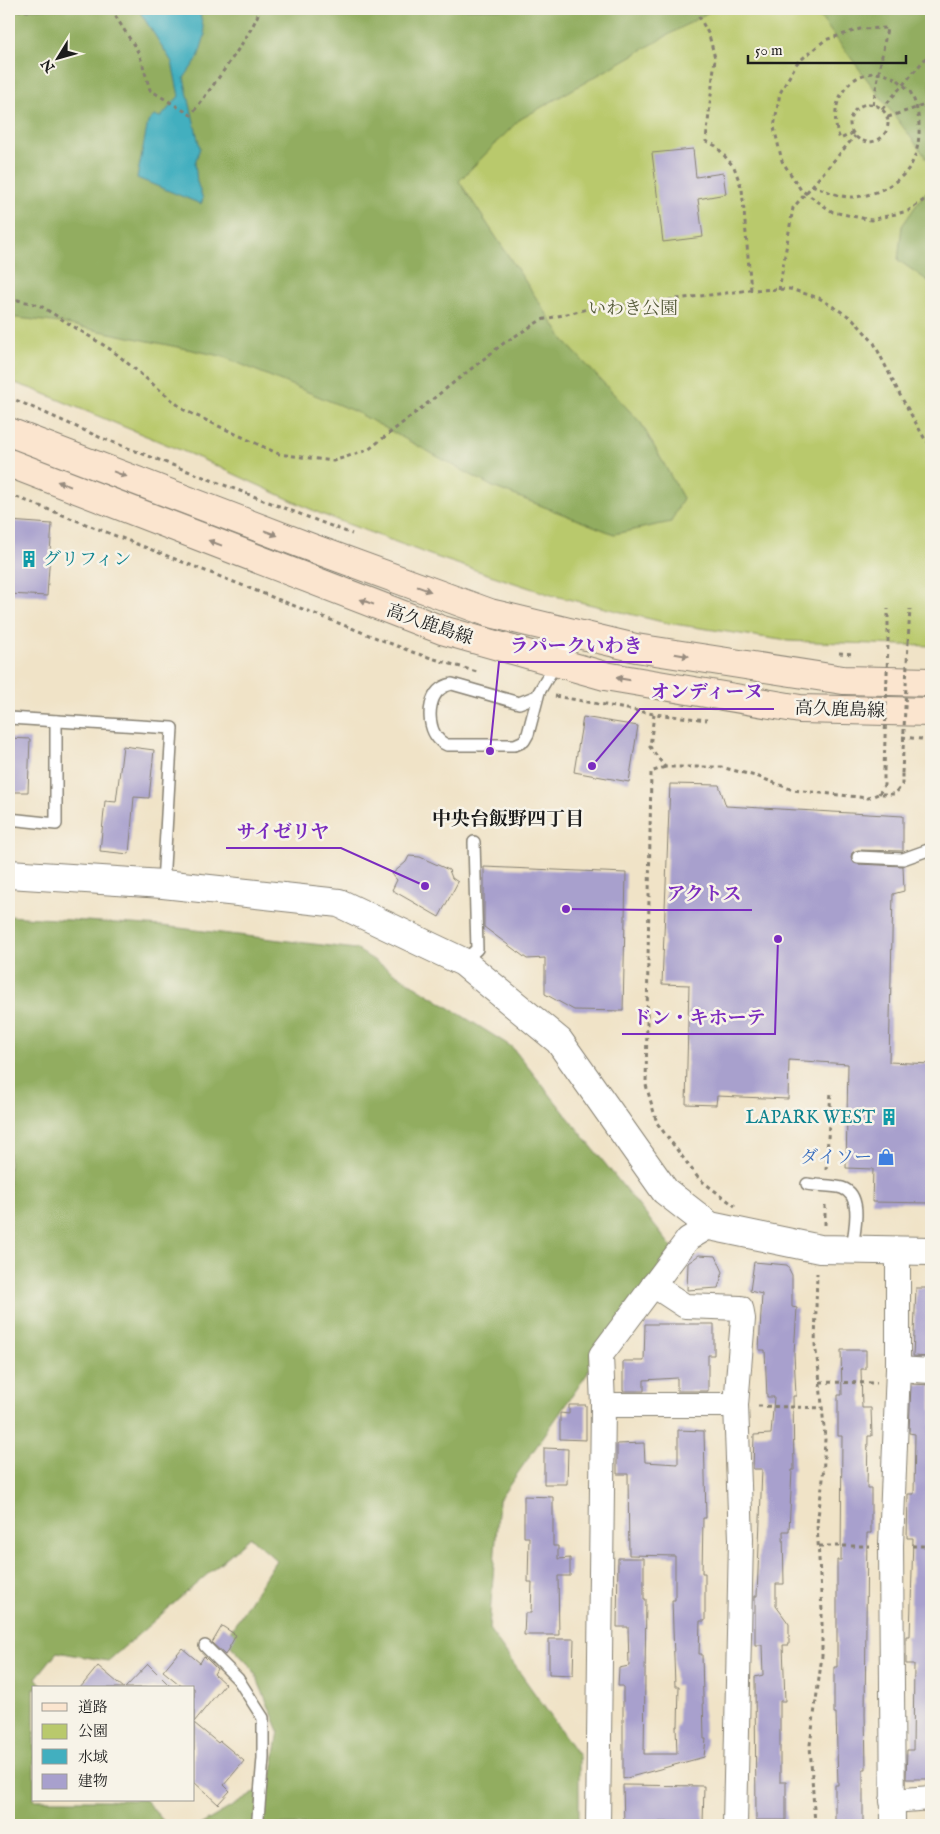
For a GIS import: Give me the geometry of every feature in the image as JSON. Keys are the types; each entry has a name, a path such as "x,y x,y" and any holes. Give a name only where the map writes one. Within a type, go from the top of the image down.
{"main road":[{"name":"高久鹿島線","path":"9,432 312,548 490,613 636,648 843,680 931,682"},
{"name":"高久鹿島線","path":"9,463 442,630 605,676 800,709 931,712"}],"street":[{"path":"9,874 163,884 340,903 463,962 559,1041 665,1192 710,1226 820,1249 852,1248 931,1251"},
{"path":"598,1825 602,1355 688,1239 710,1226"},
{"path":"893,1825 891,1546 897,1376 898,1250"},
{"path":"653,1285 685,1306 741,1308 743,1319 736,1405 741,1539 735,1825"},
{"path":"897,1376 931,1372"},
{"path":"603,1405 736,1405"},
{"path":"892,1801 931,1798"}],"lane":[{"path":"538,696 518,703 452,684 445,686 433,698 432,730 440,742 447,745 514,745 524,741 528,734 538,696 574,633"},
{"path":"9,718 172,728 163,884"},
{"path":"9,819 56,824 56,721"},
{"path":"463,962 477,949 474,842"},
{"path":"858,857 902,859 931,849"},
{"path":"807,1184 843,1188 853,1196 857,1213 852,1248"},
{"path":"205,1646 238,1679 263,1718 259,1825"}],"path":[{"path":"9,10 29,11 33,9"},
{"path":"111,9 138,52 150,90 191,116 246,37 259,14 258,9"},
{"path":"695,9 709,35 715,58 706,141 716,146 734,167 742,189 751,290"},
{"path":"873,105 887,28 860,29 825,40 797,63 780,93 774,127 782,161 801,190 833,212 871,220 908,211 931,195"},
{"path":"882,109 931,52"},
{"path":"812,185 840,196 851,197 875,192 902,176 910,166 918,141 920,125 915,98 898,80 889,75 870,72 858,77 840,95 836,109 836,126 840,139 854,134"},
{"path":"888,117 931,103"},
{"path":"862,105 873,105 882,109 888,117 886,130 882,137 876,141 861,141 854,134 850,123 851,115 862,105"},
{"path":"780,290 793,208 854,134"},
{"path":"9,298 39,305 113,351 184,410 279,454 333,460 368,450 504,343 541,320 584,310 751,290 790,289 819,298 852,319 874,343 926,441 931,443"},
{"path":"9,397 99,437 354,536"},
{"path":"878,794 884,785 888,609"},
{"path":"738,1208 699,1179 657,1123 646,1085 651,772 665,767 721,767 759,777 793,790 868,798 878,794 895,794 902,785 910,609"},
{"path":"833,652 862,654"},
{"path":"882,655 892,656"},
{"path":"902,656 912,656"},
{"path":"654,714 650,747 665,767"},
{"path":"825,1187 831,1091"},
{"path":"815,1223 825,1223"},
{"path":"815,1825 810,1745 822,1656 822,1611 817,1524 823,1479 825,1440 815,1345 818,1270"},
{"path":"820,1382 897,1376"},
{"path":"736,1405 823,1408"}],"green space":[{"name":"いわき公園","path":"9,9 931,9 931,646 788,641 667,623 551,595 433,556 321,514 197,457 9,381"},
{"path":"9,9 714,9 519,120 459,181 566,343 641,423 683,498 671,522 614,534 493,487 356,412 221,356 61,323 9,317"},
{"path":"814,9 931,9 931,164"},
{"path":"931,189 931,283 898,260 902,226 924,194"},
{"path":"9,916 162,926 356,949 512,1047 674,1250 499,1500 489,1629 579,1756 579,1825 200,1825 270,1784 279,1731 253,1669 225,1640 276,1560 250,1537 108,1661 57,1652 36,1678 42,1686 32,1686 32,1802 147,1802 167,1825 9,1825"}],"water":[{"path":"138,9 199,9 205,35 198,58 184,78 200,148 195,163 197,182 203,199 201,204 137,178 148,122 154,116 161,117 179,96 172,62"}],"building":[{"path":"693,149 696,177 723,173 726,194 698,199 703,237 663,242 652,153"},
{"name":"グリフィン","path":"9,521 52,524 47,596 9,594"},
{"path":"583,717 638,726 629,782 574,772"},
{"path":"9,738 30,739 28,792 9,792"},
{"path":"123,746 154,750 149,798 134,797 129,854 100,851 105,801 116,802"},
{"path":"670,784 719,785 726,806 903,816 903,851 858,850 852,853 851,857 854,863 857,864 903,866 904,891 893,894 889,1062 931,1064 931,1203 872,1202 873,1169 846,1168 848,1064 789,1060 788,1099 717,1096 716,1105 686,1104 689,985 662,984"},
{"path":"409,856 420,857 449,870 452,878 458,882 439,917 392,890 397,880 392,874 406,862"},
{"path":"484,867 626,873 623,1011 574,1010 545,994 545,958 527,959 484,927"},
{"path":"699,1255 716,1256 723,1272 718,1288 687,1290 688,1263"},
{"path":"754,1262 787,1265 792,1275 792,1307 797,1308 794,1353 796,1396 793,1396 794,1470 792,1470 789,1531 783,1531 784,1584 776,1584 776,1606 789,1624 789,1645 783,1645 785,1701 780,1701 780,1782 786,1782 786,1820 756,1820 755,1677 763,1675 762,1645 755,1645 755,1596 757,1596 762,1469 753,1469 754,1435 771,1434 774,1397 767,1397 765,1350 759,1350 762,1294 750,1291"},
{"path":"916,1288 931,1288 931,1357 913,1356"},
{"path":"645,1324 714,1324 714,1355 708,1355 708,1391 677,1391 677,1378 644,1380 644,1391 623,1391 623,1361 644,1361"},
{"path":"841,1350 866,1350 866,1369 861,1369 862,1408 871,1408 872,1436 868,1436 867,1488 871,1488 871,1533 867,1533 866,1769 863,1769 863,1825 835,1825 835,1785 838,1785 836,1713 834,1713 834,1667 837,1667 837,1560 841,1560 842,1436 838,1436 838,1395 842,1395"},
{"path":"911,1384 931,1385 931,1539 929,1580 931,1580 931,1779 906,1779 907,1750 913,1750 914,1664 906,1664 906,1636 910,1636 913,1538 907,1538 908,1494 914,1494 915,1434 909,1433"},
{"path":"569,1405 586,1405 586,1440 560,1439 560,1413 569,1414"},
{"path":"678,1430 704,1431 706,1518 703,1518 702,1573 705,1573 705,1621 700,1621 699,1654 702,1654 704,1739 706,1739 704,1757 623,1779 623,1686 618,1686 619,1668 629,1666 628,1627 617,1627 618,1558 644,1558 644,1599 646,1599 644,1754 677,1754 676,1726 678,1726 679,1686 675,1686 672,1600 675,1600 675,1556 629,1555 628,1474 617,1474 617,1444 644,1443 645,1462 678,1464"},
{"path":"544,1448 568,1449 567,1484 544,1484"},
{"path":"524,1496 553,1497 553,1546 558,1546 558,1559 570,1558 570,1576 558,1576 559,1635 524,1635 525,1613 531,1613 532,1582 528,1582 529,1537 524,1537"},
{"path":"222,1626 236,1635 225,1655 212,1643"},
{"path":"549,1639 574,1639 573,1675 549,1674"},
{"path":"182,1648 200,1663 204,1656 217,1669 214,1674 225,1684 195,1721 195,1686 182,1686 163,1671"},
{"path":"148,1664 170,1686 127,1686"},
{"path":"98,1666 122,1686 82,1686"},
{"path":"195,1724 244,1761 224,1785 230,1791 218,1804 195,1783"},
{"path":"623,1785 704,1786 703,1823 659,1822 659,1825 624,1825"}],"place":[{"name":"グリフィン","path":"29,559"},
{"name":"ラパークいわき","path":"490,751"},
{"name":"オンディーヌ","path":"592,766"},
{"name":"サイゼリヤ","path":"425,886"},
{"name":"アクトス","path":"566,909"},
{"name":"ドン・キホーテ","path":"778,939"},
{"name":"LAPARK WEST","path":"889,1117"},
{"name":"ダイソー","path":"886,1157"}],"district":[{"name":"中央台飯野四丁目","path":"508,818"}]}
